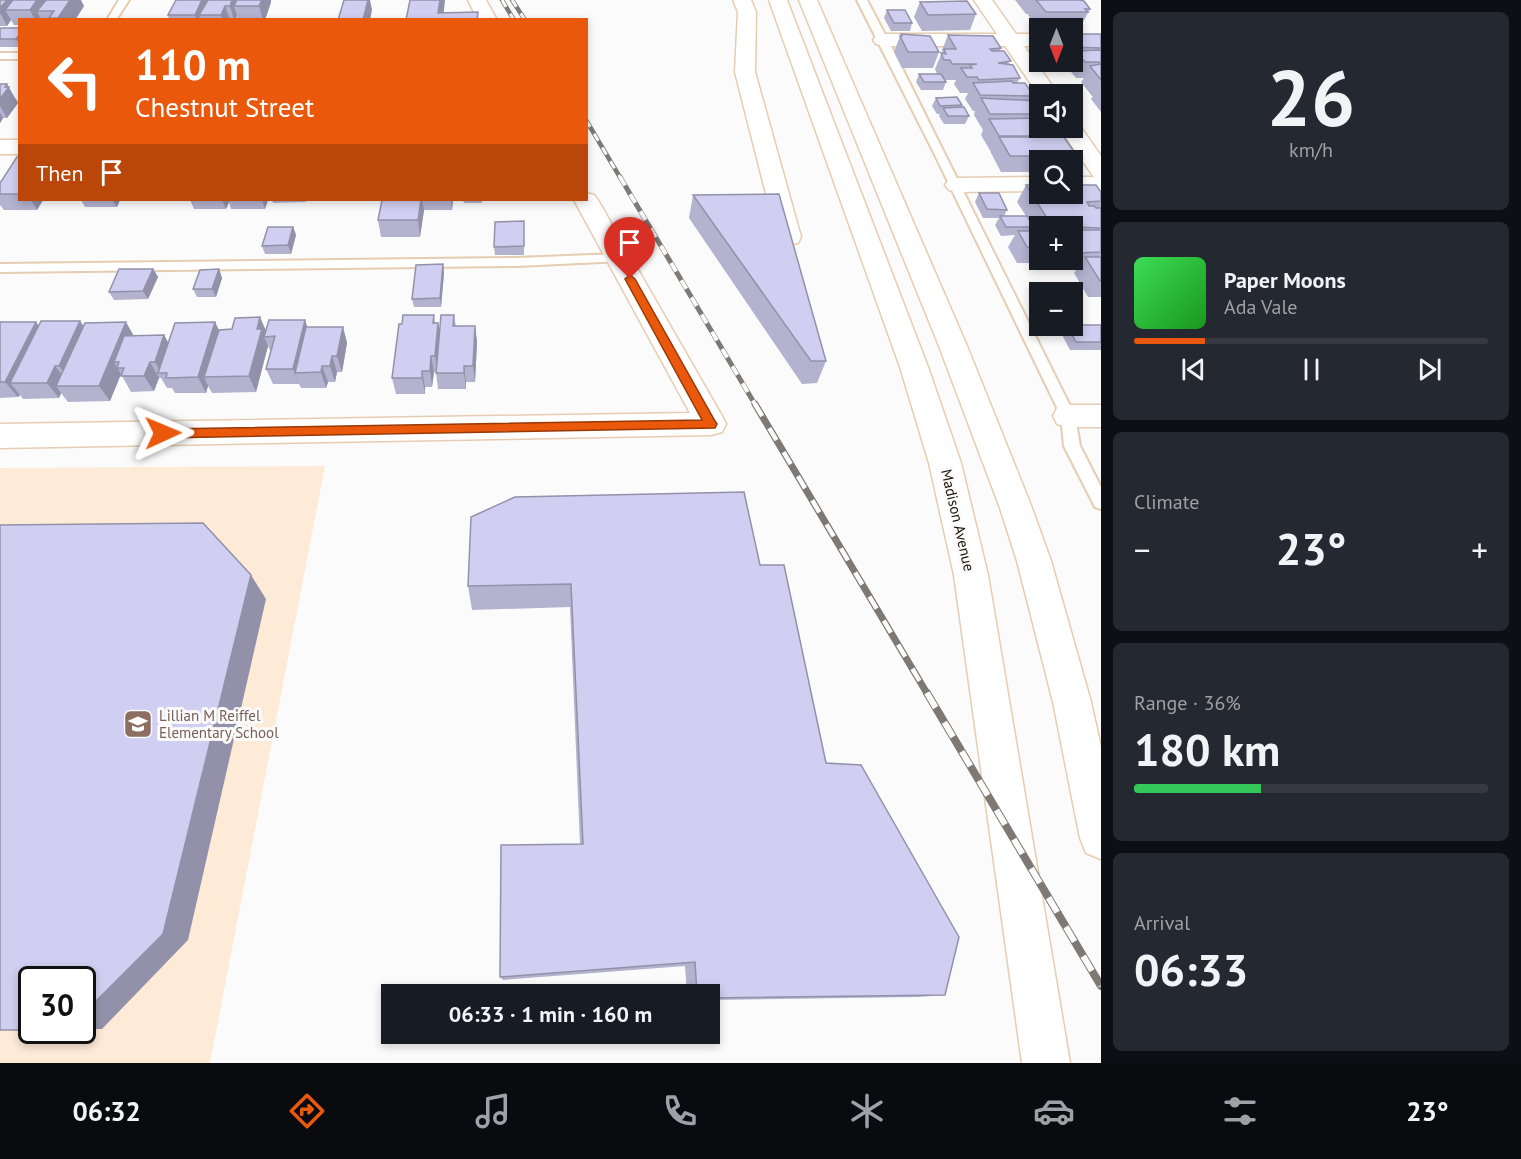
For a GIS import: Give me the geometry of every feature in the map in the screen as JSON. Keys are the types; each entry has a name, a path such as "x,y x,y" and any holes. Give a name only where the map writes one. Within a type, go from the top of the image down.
{"main road":[{"path":"477,0 487,18"},
{"path":"742,0 747,12 745,72 795,259"},
{"name":"Madison Avenue","path":"778,0 928,407 950,483 971,575 1046,1063"},
{"path":"808,0 953,346 1016,508 1034,561 1072,702 1101,838"},
{"path":"982,0 1041,84"},
{"path":"883,40 1029,40"},
{"path":"1077,138 1101,172"},
{"path":"0,147 18,147"},
{"path":"957,185 1029,184"},
{"path":"1083,184 1101,184"},
{"path":"0,436 711,424 587,201"},
{"path":"1068,416 1101,416"}],"lane":[{"path":"112,18 124,0"},
{"path":"862,0 957,185 971,219 1068,416 1072,446 1101,502"},
{"path":"0,56 18,56"},
{"path":"0,268 517,262 618,258"}],"shaded area":[{"name":"Lillian M Reiffel Elementary School","path":"325,466 210,1063 0,1063 0,468"}],"building":[{"path":"0,0 7,0 0,8"},
{"path":"13,0 37,0 30,10 5,10"},
{"path":"46,0 70,0 58,18 49,18 54,11 37,11"},
{"path":"176,0 202,0 195,15 168,15"},
{"path":"208,0 232,0 230,6 225,6 221,15 199,15"},
{"path":"237,0 262,0 259,6 234,6"},
{"path":"344,0 368,0 364,18 339,18"},
{"path":"410,0 440,0 438,13 478,12 477,18 406,18"},
{"path":"1036,0 1080,0 1084,1 1090,9 1085,9 1088,12 1046,12"},
{"path":"967,1 976,14 928,15 920,2"},
{"path":"887,10 905,10 912,23 894,23"},
{"path":"18,28 18,36 16,39 0,39 0,29"},
{"path":"901,34 930,36 939,52 908,52"},
{"path":"1083,34 1101,34 1101,48 1083,47"},
{"path":"948,35 993,36 1001,48 990,49 1004,51 1011,61 998,63 1013,65 1020,78 979,80 977,77 967,77 961,68 972,68 970,65 977,64 952,64 950,60 944,60 941,53 946,54 944,49 956,49"},
{"path":"1101,50 1101,64 1085,62 1083,51"},
{"path":"1101,64 1101,80 1090,66"},
{"path":"919,74 941,74 946,82 924,82"},
{"path":"1012,81 1013,83 1025,83 1029,89 1029,96 980,95 973,83"},
{"path":"0,84 7,84 5,87 9,87 0,99"},
{"path":"957,97 962,105 940,106 936,98"},
{"path":"981,98 1029,101 1029,114 990,114"},
{"path":"964,107 969,116 948,116 943,108"},
{"path":"1029,118 1029,136 999,136 989,119"},
{"path":"999,137 1065,138 1073,150 1029,150 1029,156 1010,156"},
{"path":"18,157 18,194 0,194 0,183"},
{"path":"1083,185 1096,185 1101,192 1101,201 1087,202 1089,206 1101,208 1101,228 1083,227 1083,216 1046,216 1038,204 1083,204"},
{"path":"979,193 999,193 1007,210 987,209"},
{"path":"779,194 826,361 811,361 693,195"},
{"path":"382,201 421,201 418,220 378,220"},
{"path":"1000,216 1027,216 1029,220 1029,227 1006,227"},
{"path":"524,221 524,246 494,247 495,222"},
{"path":"268,227 293,227 288,245 262,246"},
{"path":"1083,230 1101,230 1101,252 1083,253"},
{"path":"1018,231 1029,231 1029,247"},
{"path":"1085,257 1101,257 1101,281 1100,281"},
{"path":"443,264 440,298 412,299 416,265"},
{"path":"119,269 153,269 143,291 109,292"},
{"path":"219,269 212,289 193,289 200,270"},
{"path":"403,315 434,315 433,323 438,323 435,356 431,356 430,371 422,371 422,378 392,378 399,324 402,324"},
{"path":"441,315 454,315 453,326 475,326 473,366 464,366 464,373 436,373"},
{"path":"260,317 257,329 262,329 249,376 204,377 219,330 232,329 235,318"},
{"path":"269,320 305,320 293,369 266,369 275,336 264,337"},
{"path":"41,321 80,321 59,366 55,366 47,383 10,383"},
{"path":"0,322 36,322 5,382 0,382"},
{"path":"126,322 99,386 56,386 85,323"},
{"path":"215,322 198,377 166,378 167,373 158,373 175,323"},
{"path":"1083,325 1101,325 1101,342 1076,342 1073,336 1083,336"},
{"path":"306,327 343,327 337,356 332,356 330,366 322,366 321,372 295,373"},
{"path":"164,335 155,362 150,362 144,376 121,376 124,368 117,368 119,362 114,362 124,336"},
{"path":"744,492 760,565 784,565 826,763 861,765 959,937 945,995 720,998 720,984 696,984 695,962 500,977 501,845 583,844 571,584 468,586 471,517 515,497"},
{"path":"203,523 251,575 163,934 96,1001 96,966 18,966 18,1030 0,1030 0,525"}],"railway":[{"path":"502,0 513,18"},
{"path":"512,0 524,18"},
{"path":"588,123 621,179"},
{"path":"620,177 756,406"},
{"path":"755,404 928,695"},
{"path":"927,693 1101,986"}],"place":[{"name":"Lillian M Reiffel Elementary School","path":"138,724"}],"route":[{"path":"163,433 711,424 630,279"}]}
